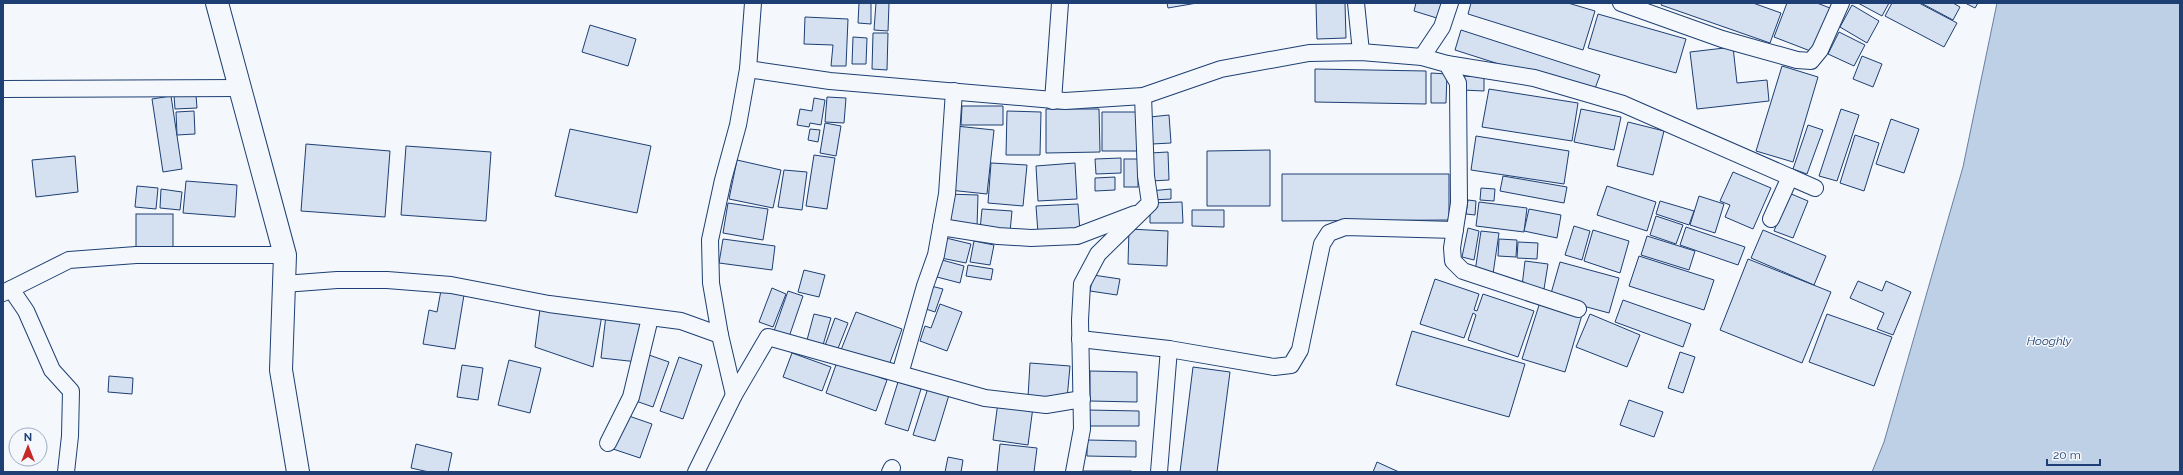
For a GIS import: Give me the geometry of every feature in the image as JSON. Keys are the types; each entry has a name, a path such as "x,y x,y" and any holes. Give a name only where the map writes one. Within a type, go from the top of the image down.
{"street":[{"path":"217,3 285,255 281,370 298,472"},
{"path":"734,395 720,335 711,283 710,240 723,180 738,124 748,69 753,3"},
{"path":"1053,101 1060,3"},
{"path":"1356,3 1361,52"},
{"path":"1422,57 1442,27 1450,3"},
{"path":"1621,3 1722,39 1797,60 1811,60 1820,50 1841,3"},
{"path":"748,69 830,81 1053,101 1143,96 1221,69 1309,53 1361,52 1422,57 1447,64 1534,78 1623,104 1815,188"},
{"path":"1447,64 1458,83 1459,203 1455,230 1453,261 1463,271 1578,309"},
{"path":"3,89 240,88"},
{"path":"900,374 936,255 947,194 954,91"},
{"path":"1074,472 1082,429 1080,340 1082,284 1098,254 1150,203 1146,176 1143,96"},
{"path":"1771,219 1790,177"},
{"path":"941,227 1018,237 1077,236 1141,212"},
{"path":"1080,340 1169,349 1274,367 1290,365 1300,350 1322,244 1329,233 1345,227 1455,230"},
{"path":"66,472 70,436 71,391 52,370 26,311 7,291 69,260 136,255 285,255"},
{"path":"284,284 337,280 387,280 451,285 549,304 681,321 720,335"},
{"path":"608,443 631,397 650,318"},
{"path":"696,472 734,395 768,337 985,398 1046,405 1082,399"},
{"path":"1159,472 1169,349"}],"water":[{"name":"Hooghly","path":"1997,3 2180,3 2180,472 1872,472 1884,442 1963,167"}],"building":[{"path":"859,3 871,3 871,24 858,23"},
{"path":"876,3 889,3 888,31 874,30"},
{"path":"1167,3 1197,3 1168,8"},
{"path":"1316,3 1345,3 1346,38 1317,39"},
{"path":"1416,3 1445,3 1440,19 1414,11"},
{"path":"1471,3 1568,3 1595,11 1583,50 1468,14"},
{"path":"1662,3 1753,3 1781,13 1770,43 1661,5"},
{"path":"1787,3 1817,3 1830,8 1813,52 1774,37"},
{"path":"1858,3 1889,3 1882,16"},
{"path":"1892,3 1919,3 1957,23 1944,47 1885,16"},
{"path":"1921,3 1953,3 1960,7 1953,20"},
{"path":"1965,3 1978,3 1975,8"},
{"path":"1852,5 1879,21 1867,43 1840,27"},
{"path":"1598,14 1686,39 1676,73 1588,48"},
{"path":"805,17 848,19 846,66 831,66 833,45 804,44"},
{"path":"590,25 636,39 628,66 582,52"},
{"path":"1461,30 1600,75 1593,94 1455,50"},
{"path":"1839,32 1865,45 1854,66 1828,54"},
{"path":"873,33 888,33 887,70 872,69"},
{"path":"853,37 867,38 866,64 852,64"},
{"path":"1733,47 1737,83 1767,80 1769,101 1697,109 1690,52"},
{"path":"1862,56 1882,64 1873,87 1853,79"},
{"path":"1782,66 1818,77 1793,162 1756,151"},
{"path":"1315,69 1426,71 1426,104 1315,102"},
{"path":"1431,73 1447,74 1446,103 1431,103"},
{"path":"1462,76 1484,77 1484,91 1462,90"},
{"path":"1489,89 1578,103 1572,141 1482,127"},
{"path":"174,95 196,95 197,108 175,109"},
{"path":"171,96 182,169 163,172 152,99"},
{"path":"827,97 846,98 844,123 825,122"},
{"path":"814,98 825,100 821,125 810,123 809,127 797,125 800,109 812,111"},
{"path":"962,106 1003,106 1003,125 961,125"},
{"path":"1046,109 1099,109 1100,152 1046,153"},
{"path":"1581,109 1621,117 1614,150 1574,142"},
{"path":"1841,109 1859,115 1837,181 1819,176"},
{"path":"194,111 195,134 177,135 176,112"},
{"path":"1007,111 1041,112 1040,155 1006,155"},
{"path":"1102,112 1138,112 1139,151 1102,151"},
{"path":"1169,115 1171,143 1152,144 1150,117"},
{"path":"1891,119 1919,129 1904,173 1876,164"},
{"path":"1628,122 1664,131 1653,175 1617,166"},
{"path":"825,123 841,126 836,156 820,153"},
{"path":"1808,125 1823,130 1807,174 1793,169"},
{"path":"956,126 994,130 987,194 949,190"},
{"path":"570,129 651,146 637,213 555,196"},
{"path":"810,129 820,130 818,142 808,140"},
{"path":"1855,135 1879,143 1864,191 1840,183"},
{"path":"1476,136 1569,151 1564,184 1471,170"},
{"path":"306,144 390,151 385,217 301,211"},
{"path":"406,146 491,152 486,221 401,215"},
{"path":"1270,150 1270,206 1207,206 1207,151"},
{"path":"1168,152 1169,180 1151,181 1150,153"},
{"path":"814,155 835,158 827,209 806,206"},
{"path":"75,156 78,192 36,197 32,160"},
{"path":"1121,158 1121,173 1096,174 1095,159"},
{"path":"1124,159 1138,159 1138,187 1124,187"},
{"path":"737,160 781,170 773,208 729,199"},
{"path":"991,163 1027,165 1023,206 988,203"},
{"path":"1075,163 1077,199 1038,201 1036,166"},
{"path":"784,170 807,172 802,210 778,207"},
{"path":"1733,172 1771,188 1753,229 1725,217 1730,205 1720,201"},
{"path":"1282,174 1449,174 1449,220 1282,221"},
{"path":"1503,176 1567,187 1564,203 1500,191"},
{"path":"1115,177 1115,190 1095,191 1095,178"},
{"path":"186,181 237,185 235,217 183,213"},
{"path":"137,186 158,188 156,209 135,207"},
{"path":"1607,186 1656,202 1647,231 1597,215"},
{"path":"1481,188 1495,189 1494,201 1480,200"},
{"path":"161,189 182,192 180,210 160,208"},
{"path":"1171,189 1171,199 1151,200 1150,191"},
{"path":"1789,193 1808,201 1793,238 1774,231"},
{"path":"947,194 978,195 977,227 946,226"},
{"path":"1699,196 1724,204 1715,233 1690,225"},
{"path":"1468,200 1476,201 1475,215 1466,214"},
{"path":"1660,201 1694,211 1689,225 1656,214"},
{"path":"1182,202 1183,223 1150,223 1150,203"},
{"path":"1479,202 1527,208 1524,232 1476,226"},
{"path":"728,203 768,209 763,240 723,233"},
{"path":"1078,204 1080,231 1038,233 1036,206"},
{"path":"982,209 1012,211 1010,232 980,230"},
{"path":"1529,209 1561,215 1557,238 1524,231"},
{"path":"1192,210 1224,210 1224,227 1192,226"},
{"path":"136,214 173,214 173,248 136,248"},
{"path":"1656,216 1683,225 1676,244 1650,235"},
{"path":"1574,226 1590,231 1582,260 1565,255"},
{"path":"1686,227 1745,247 1738,265 1680,245"},
{"path":"1468,228 1479,231 1474,260 1462,257"},
{"path":"1129,229 1168,231 1167,266 1128,264"},
{"path":"1593,230 1629,241 1620,273 1584,261"},
{"path":"1763,230 1826,256 1814,285 1751,258"},
{"path":"1481,231 1499,233 1493,274 1475,272"},
{"path":"1647,236 1695,251 1689,270 1641,255"},
{"path":"946,238 971,244 966,263 941,258"},
{"path":"723,239 775,246 772,270 719,263"},
{"path":"1499,239 1517,240 1516,257 1498,256"},
{"path":"974,241 994,245 990,265 970,262"},
{"path":"1518,242 1538,243 1537,259 1517,258"},
{"path":"1639,256 1714,280 1704,310 1629,286"},
{"path":"1748,259 1831,292 1802,363 1720,330"},
{"path":"942,260 964,266 960,283 937,277"},
{"path":"1525,261 1548,264 1544,289 1522,286"},
{"path":"1560,262 1619,278 1609,313 1550,297"},
{"path":"968,265 993,269 991,280 966,276"},
{"path":"804,270 825,275 819,297 798,292"},
{"path":"1093,275 1120,279 1117,295 1090,291"},
{"path":"1435,279 1479,294 1474,310 1477,311 1483,294 1534,311 1518,357 1468,340 1476,315 1473,313 1464,338 1420,324"},
{"path":"1858,281 1882,291 1886,281 1911,292 1893,335 1877,329 1884,313 1850,298"},
{"path":"442,285 465,289 455,349 423,344 429,310 437,312"},
{"path":"931,286 943,289 935,312 923,308"},
{"path":"772,288 786,294 773,327 759,322"},
{"path":"788,291 803,296 789,337 774,331"},
{"path":"1623,300 1691,324 1683,347 1615,322"},
{"path":"1540,302 1582,315 1565,372 1522,359"},
{"path":"940,304 962,312 947,351 920,341 925,326 931,328"},
{"path":"540,309 602,315 593,367 535,347"},
{"path":"856,312 902,329 888,368 841,350"},
{"path":"814,314 831,318 823,345 807,340"},
{"path":"1590,314 1640,335 1627,367 1576,347"},
{"path":"1827,314 1892,337 1874,386 1809,362"},
{"path":"606,315 643,318 638,362 601,358"},
{"path":"835,318 848,323 835,356 823,351"},
{"path":"1412,331 1525,364 1509,417 1396,385"},
{"path":"1680,352 1695,357 1683,393 1668,388"},
{"path":"792,353 831,367 822,391 783,377"},
{"path":"649,355 669,362 653,407 633,400"},
{"path":"679,357 702,365 683,419 660,411"},
{"path":"509,360 541,368 530,413 498,405"},
{"path":"837,362 887,380 876,411 826,393"},
{"path":"1030,363 1070,366 1067,399 1028,397"},
{"path":"462,365 483,368 478,400 457,397"},
{"path":"1193,367 1230,372 1217,472 1180,472"},
{"path":"1090,371 1137,372 1137,402 1090,401"},
{"path":"109,376 133,378 132,394 108,392"},
{"path":"898,382 921,389 908,431 885,424"},
{"path":"928,388 949,395 935,441 913,435"},
{"path":"1629,400 1663,412 1654,437 1620,425"},
{"path":"998,402 1033,407 1028,445 993,440"},
{"path":"1088,410 1139,411 1139,426 1088,426"},
{"path":"626,415 652,424 640,458 613,449"},
{"path":"1087,440 1136,441 1136,457 1087,456"},
{"path":"416,444 452,453 448,472 429,472 411,468"},
{"path":"1000,444 1037,448 1034,472 997,472"},
{"path":"948,457 963,460 961,472 945,472"},
{"path":"1377,462 1399,472 1373,472"},
{"path":"1131,471 1131,472 1083,472"}]}
